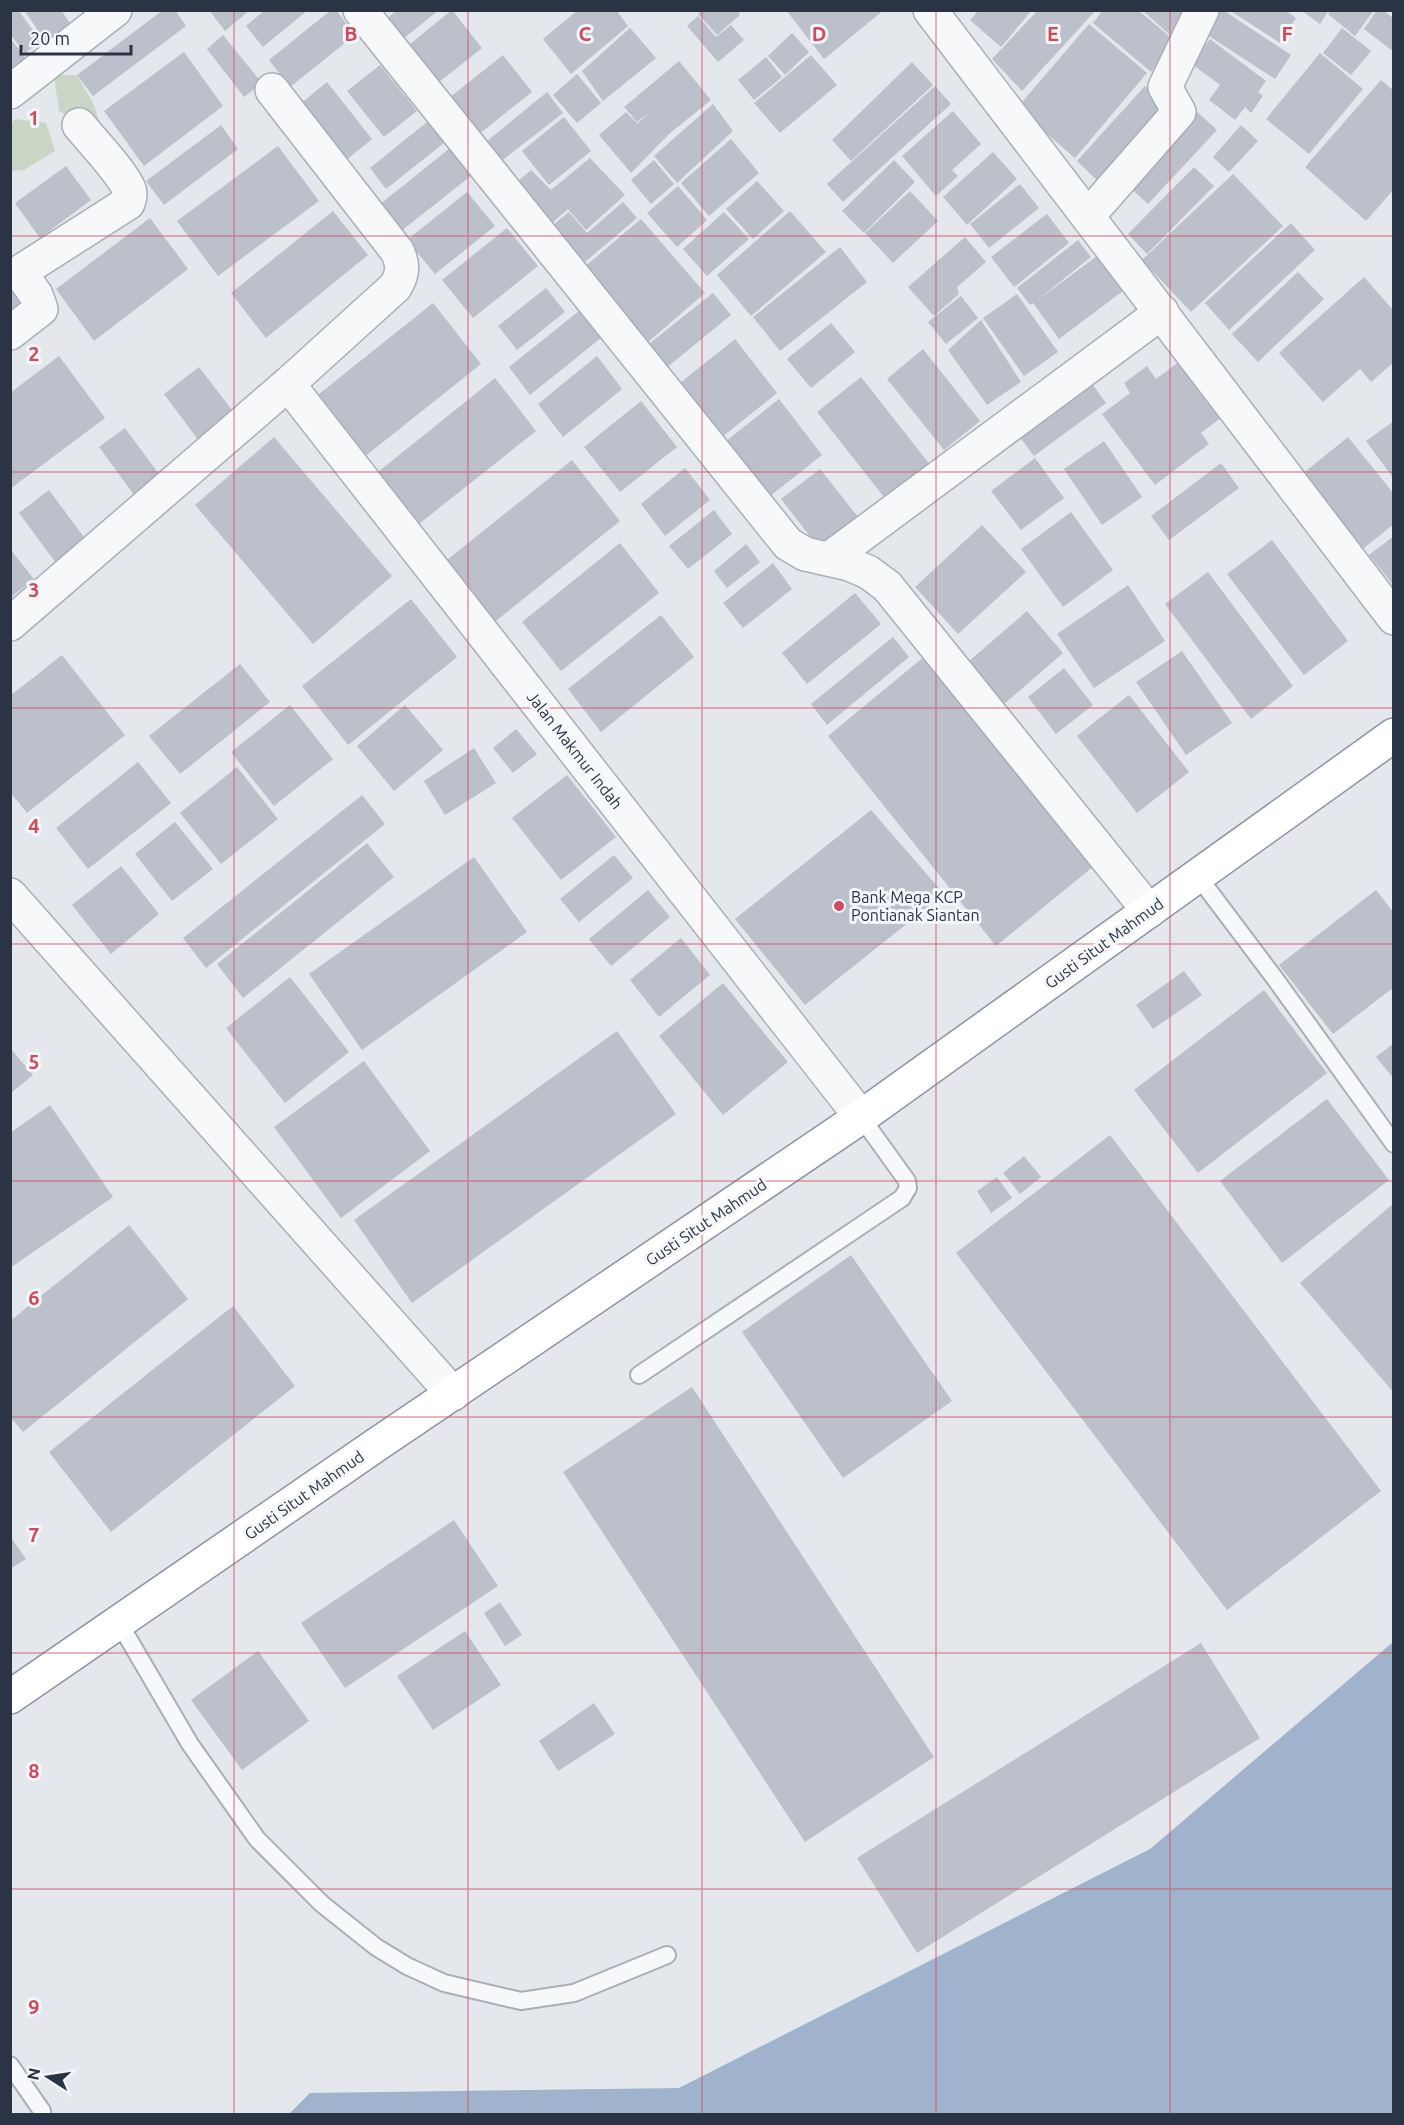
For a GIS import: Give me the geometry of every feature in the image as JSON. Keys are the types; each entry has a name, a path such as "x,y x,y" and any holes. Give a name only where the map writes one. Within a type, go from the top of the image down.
{"highway":[{"name":"Gusti Situt Mahmud","path":"10,1697 376,1445 861,1117 1394,735"}],"street":[{"path":"10,92 116,10"},
{"path":"360,10 788,544 804,554 849,564 868,572 887,586 1149,911"},
{"path":"930,10 1394,618"},
{"path":"1088,216 1179,112 1165,87 1203,10"},
{"path":"10,624 288,384 395,287 402,275 402,262 397,251 272,90"},
{"path":"10,333 41,309 36,295 22,275 23,270 128,203 131,196 120,176 79,125"},
{"path":"829,560 1162,312"},
{"name":"Jalan Makmur Indah","path":"288,384 861,1117"},
{"path":"10,896 446,1398"}],"lane":[{"path":"1197,875 1394,1144"},
{"path":"639,1376 902,1198 906,1193 907,1181 861,1117"},
{"path":"118,1622 190,1744 257,1839 322,1904 376,1947 407,1966 444,1983 521,2001 574,1993 667,1955"},
{"path":"10,2065 42,2111"}],"green space":[{"path":"54,75 77,75 94,105 104,138 59,111"},
{"path":"15,119 46,123 55,151 24,170 11,171 11,125"}],"water":[{"path":"1393,1642 1393,2114 289,2114 310,2093 679,2088 1150,1849"}],"building":[{"path":"10,10 18,10 41,41 25,53 10,34"},
{"path":"24,10 61,10 76,32 51,49"},
{"path":"163,10 175,10 186,26 93,96 77,75"},
{"path":"209,10 250,10 225,31"},
{"path":"265,10 308,10 263,47 246,26"},
{"path":"331,10 336,10 355,35 290,87 269,60"},
{"path":"397,10 439,10 399,42 383,22"},
{"path":"452,10 482,48 434,86 404,49"},
{"path":"578,10 616,10 628,26 571,74 543,39"},
{"path":"702,10 737,10 740,15 717,35 698,14"},
{"path":"786,10 884,10 824,59"},
{"path":"979,10 1032,10 1001,47 970,20"},
{"path":"1038,10 1096,10 1022,91 992,59"},
{"path":"1103,10 1138,10 1176,42 1151,72 1093,23"},
{"path":"1142,10 1191,10 1170,35"},
{"path":"1218,10 1223,10 1291,55 1275,79 1204,33"},
{"path":"1229,10 1285,10 1296,18 1280,43"},
{"path":"1301,10 1329,10 1320,24"},
{"path":"1331,10 1374,10 1355,36 1328,14"},
{"path":"1377,10 1383,10 1394,19 1394,52 1364,29"},
{"path":"698,16 716,37 731,25 744,40 718,62 687,26"},
{"path":"1089,24 1147,73 1075,158 1017,108"},
{"path":"630,28 656,58 603,101 582,71"},
{"path":"1342,28 1371,51 1351,75 1323,53"},
{"path":"792,33 809,52 785,75 768,56"},
{"path":"223,35 262,83 244,97 207,49"},
{"path":"10,38 32,66 10,83"},
{"path":"1210,39 1266,81 1258,92 1263,96 1251,113 1245,107 1235,120 1209,100 1220,85 1192,64"},
{"path":"184,52 223,106 144,166 104,111"},
{"path":"1320,53 1363,89 1309,154 1266,119"},
{"path":"503,55 532,92 469,142 440,105"},
{"path":"811,55 837,85 780,133 754,103"},
{"path":"766,57 782,77 754,100 738,80"},
{"path":"679,61 711,100 669,134 631,173 599,135 626,112 639,125 638,123 650,112 637,122 624,107"},
{"path":"912,62 933,85 851,161 832,140"},
{"path":"380,65 417,111 384,137 347,91"},
{"path":"577,74 601,103 577,123 553,95"},
{"path":"1381,80 1394,91 1394,189 1366,221 1305,167"},
{"path":"327,82 372,139 344,162 299,105"},
{"path":"935,86 951,104 843,202 827,184"},
{"path":"1145,86 1172,110 1103,186 1077,161"},
{"path":"547,92 563,113 495,166 480,147"},
{"path":"713,104 733,131 677,183 654,156"},
{"path":"1195,110 1217,130 1148,204 1126,184"},
{"path":"953,111 981,144 952,170 958,176 936,196 902,156"},
{"path":"564,117 591,151 549,185 522,151"},
{"path":"427,122 444,143 386,189 370,168"},
{"path":"221,125 238,149 164,205 146,181"},
{"path":"1241,125 1258,141 1229,172 1213,157"},
{"path":"731,139 759,173 709,216 681,183"},
{"path":"455,144 477,171 400,232 379,205"},
{"path":"278,146 319,201 218,276 177,221"},
{"path":"993,152 1017,179 967,225 943,197"},
{"path":"590,158 625,195 586,230 568,209 545,229 509,189 531,170 551,190"},
{"path":"654,160 674,184 651,204 631,180"},
{"path":"894,160 915,182 864,233 842,211"},
{"path":"66,166 91,200 40,238 15,203"},
{"path":"1194,167 1214,186 1147,254 1128,234"},
{"path":"1233,174 1283,226 1191,312 1142,260"},
{"path":"757,181 784,211 753,239 726,209"},
{"path":"1020,184 1039,208 989,248 970,224"},
{"path":"678,186 707,220 677,247 647,213"},
{"path":"910,191 938,221 893,263 865,233"},
{"path":"467,192 495,226 435,274 407,240"},
{"path":"623,202 637,218 585,262 553,225 569,212 587,233"},
{"path":"333,211 368,255 266,338 231,293"},
{"path":"790,211 826,252 751,316 717,275"},
{"path":"724,212 749,239 707,276 683,249"},
{"path":"1047,214 1069,243 1014,287 991,257"},
{"path":"150,218 188,269 94,341 56,289"},
{"path":"641,219 705,293 641,348 577,273"},
{"path":"1291,223 1315,250 1229,330 1205,303"},
{"path":"507,228 538,266 473,318 442,280"},
{"path":"965,237 986,262 957,287 959,294 934,316 908,287"},
{"path":"1078,240 1091,257 1035,302 1097,256 1123,291 1059,339 1033,303 1030,305 1017,288"},
{"path":"840,247 867,282 780,351 753,317"},
{"path":"10,267 37,302 10,322"},
{"path":"1298,272 1324,299 1258,362 1232,334"},
{"path":"1364,277 1394,311 1394,362 1371,382 1360,369 1323,402 1279,353"},
{"path":"546,288 565,312 517,350 498,326"},
{"path":"713,293 731,315 659,374 640,351"},
{"path":"1017,294 1058,352 1024,376 983,318"},
{"path":"961,296 978,318 946,344 928,322"},
{"path":"433,303 481,364 363,458 314,398"},
{"path":"579,311 601,338 530,395 509,367"},
{"path":"981,320 1021,382 987,405 948,350"},
{"path":"831,323 855,352 811,388 787,359"},
{"path":"735,339 777,393 717,441 675,387"},
{"path":"923,349 980,421 944,450 887,379"},
{"path":"59,356 105,418 10,489 10,393"},
{"path":"597,356 622,389 563,437 538,404"},
{"path":"1180,361 1222,417 1201,433 1209,444 1155,485 1102,414 1130,393 1124,383 1147,366 1156,379"},
{"path":"199,367 235,414 199,441 164,394"},
{"path":"861,377 935,471 891,506 817,412"},
{"path":"1087,377 1106,403 1034,456 1015,431"},
{"path":"495,378 536,431 414,528 373,476"},
{"path":"779,399 822,455 769,497 725,442"},
{"path":"641,401 677,447 620,492 584,447"},
{"path":"1394,421 1394,479 1366,441"},
{"path":"125,428 161,477 135,496 99,447"},
{"path":"274,437 392,576 313,644 195,505"},
{"path":"1348,437 1394,494 1394,524 1359,552 1300,476"},
{"path":"1104,441 1142,497 1102,525 1064,469"},
{"path":"1035,458 1064,498 1021,530 991,491"},
{"path":"572,460 620,521 491,625 442,564"},
{"path":"1221,463 1239,488 1169,540 1151,516"},
{"path":"685,468 710,500 665,536 641,504"},
{"path":"820,469 862,522 823,553 781,499"},
{"path":"49,490 86,540 56,563 19,513"},
{"path":"714,510 732,534 688,569 669,546"},
{"path":"1071,512 1113,570 1063,607 1021,549"},
{"path":"982,525 1026,572 958,634 915,587"},
{"path":"1394,536 1394,586 1369,555"},
{"path":"1272,540 1348,641 1304,675 1227,574"},
{"path":"620,543 659,593 561,671 522,622"},
{"path":"746,544 760,562 727,588 714,571"},
{"path":"10,549 34,579 10,598"},
{"path":"773,563 792,589 743,628 723,603"},
{"path":"1208,572 1293,686 1251,719 1165,604"},
{"path":"1128,585 1165,641 1094,688 1057,634"},
{"path":"855,593 881,624 807,684 782,653"},
{"path":"411,599 457,657 348,745 302,686"},
{"path":"1027,611 1063,653 1004,704 968,662"},
{"path":"661,615 694,657 601,732 568,689"},
{"path":"893,637 909,657 827,725 811,704"},
{"path":"931,651 1100,861 996,946 828,736"},
{"path":"1182,651 1232,723 1186,755 1136,682"},
{"path":"62,655 125,735 27,813 10,792 10,696"},
{"path":"240,664 270,702 180,774 149,736"},
{"path":"1064,668 1093,705 1056,734 1028,697"},
{"path":"1129,695 1189,772 1137,813 1077,736"},
{"path":"290,705 333,759 274,806 231,752"},
{"path":"405,705 443,750 394,791 357,746"},
{"path":"516,729 537,754 513,773 493,748"},
{"path":"474,748 496,783 445,815 424,781"},
{"path":"138,762 171,803 88,869 56,828"},
{"path":"237,767 278,819 221,864 180,813"},
{"path":"567,775 616,837 561,880 512,818"},
{"path":"362,795 385,824 206,968 183,938"},
{"name":"Bank Mega KCP Pontianak Siantan","path":"871,810 944,894 805,1005 735,919"},
{"path":"175,822 213,869 172,901 135,854"},
{"path":"367,843 394,877 243,998 217,964"},
{"path":"614,855 633,878 579,922 560,899"},
{"path":"474,857 527,932 362,1050 309,974"},
{"path":"121,866 159,914 111,954 72,905"},
{"path":"648,890 670,917 611,966 589,939"},
{"path":"1376,890 1394,913 1394,987 1333,1034 1279,965"},
{"path":"681,938 710,975 659,1017 630,980"},
{"path":"1184,971 1202,995 1153,1029 1136,1005"},
{"path":"290,977 349,1052 285,1103 226,1028"},
{"path":"723,983 788,1062 723,1115 659,1036"},
{"path":"1264,990 1327,1073 1198,1173 1134,1090"},
{"path":"617,1031 676,1114 412,1303 354,1220"},
{"path":"1394,1043 1394,1079 1376,1057"},
{"path":"10,1048 33,1075 10,1094"},
{"path":"364,1061 430,1151 341,1218 274,1127"},
{"path":"1327,1099 1389,1180 1282,1263 1220,1181"},
{"path":"50,1105 113,1197 10,1268 10,1133"},
{"path":"1110,1135 1381,1491 1227,1610 956,1253"},
{"path":"1024,1156 1041,1177 1020,1194 1003,1173"},
{"path":"997,1177 1012,1198 991,1213 977,1191"},
{"path":"1394,1203 1394,1393 1300,1283"},
{"path":"129,1225 188,1299 23,1432 10,1417 10,1321"},
{"path":"851,1255 952,1401 843,1478 742,1332"},
{"path":"233,1306 295,1386 111,1532 49,1452"},
{"path":"692,1387 934,1757 805,1842 563,1472"},
{"path":"454,1520 498,1586 345,1688 301,1623"},
{"path":"10,1536 26,1559 10,1569"},
{"path":"500,1602 522,1635 505,1646 484,1613"},
{"path":"465,1631 501,1685 433,1730 397,1676"},
{"path":"1201,1643 1260,1738 917,1953 857,1858"},
{"path":"258,1651 309,1721 242,1770 191,1700"},
{"path":"594,1703 615,1734 558,1771 539,1741"}],"place":[{"name":"Bank Mega KCP Pontianak Siantan","path":"839,906"}]}
